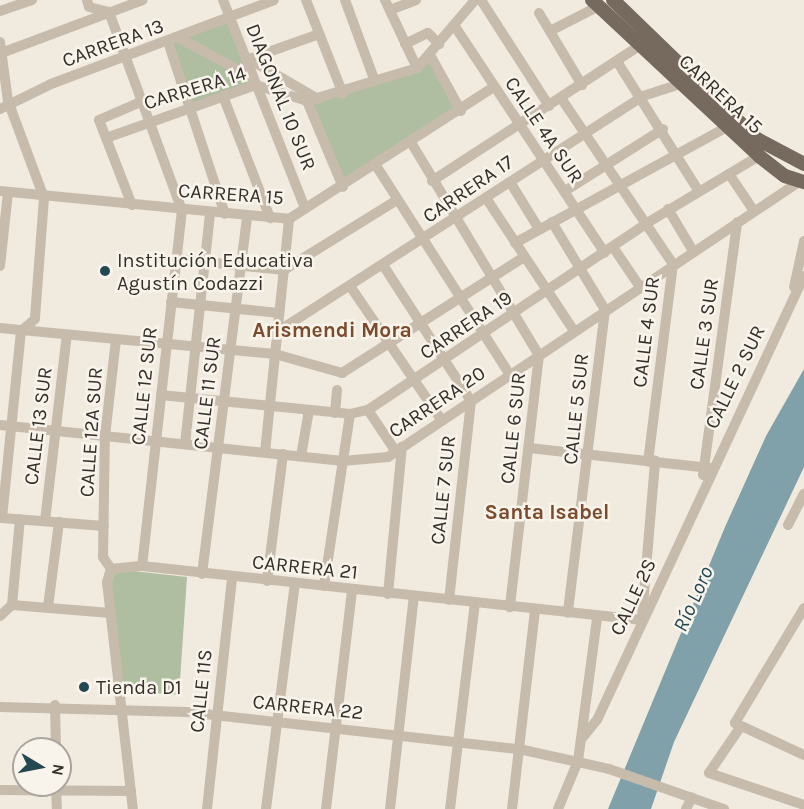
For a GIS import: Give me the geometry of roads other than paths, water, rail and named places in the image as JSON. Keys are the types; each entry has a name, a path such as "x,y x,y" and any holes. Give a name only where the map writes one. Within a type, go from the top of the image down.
{"main road":[{"name":"CARRERA 15","path":"613,0 681,84 759,156 802,181"},
{"name":"CARRERA 15","path":"596,3 646,41 757,140 804,164"}],"street":[{"path":"0,11 32,0"},
{"path":"87,0 94,9 143,0"},
{"name":"DIAGONAL 10 SUR","path":"223,0 305,208"},
{"name":"CARRERA 13","path":"4,105 274,0"},
{"path":"306,0 344,94"},
{"path":"345,0 374,79"},
{"path":"416,0 387,5 417,68 475,0"},
{"path":"482,0 549,106"},
{"path":"550,31 596,3"},
{"path":"109,6 2,47 4,105 44,198 35,319 21,331 6,426 2,518 104,526 103,557 111,569 111,613 118,706 133,809"},
{"path":"109,6 182,210"},
{"path":"540,13 582,85"},
{"name":"CALLE 4A SUR","path":"454,26 542,162 565,191 575,210 640,287"},
{"path":"405,44 428,33 439,44"},
{"path":"247,59 318,34"},
{"path":"179,38 255,82"},
{"path":"432,181 618,63 646,41"},
{"path":"168,42 225,214"},
{"path":"430,55 461,111"},
{"path":"247,59 313,100 343,187"},
{"path":"618,63 643,96 663,129 674,154 698,190"},
{"name":"CARRERA 14","path":"106,138 150,120 223,96 255,82 313,100 344,94 374,79 417,68"},
{"name":"CARRERA 17","path":"277,332 423,241 643,96 681,84"},
{"name":"CARRERA 15","path":"4,191 44,198 289,219 377,167 494,87"},
{"path":"223,96 270,218"},
{"name":"CALLE 4 SUR","path":"561,99 604,166 622,184 673,264 652,461 642,620"},
{"path":"132,205 99,120 143,101"},
{"path":"515,243 727,127"},
{"path":"565,191 663,129"},
{"name":"CALLE 6 SUR","path":"412,144 489,279 539,356 510,607"},
{"name":"CARRERA 19","path":"161,395 336,413 350,414 368,410 446,361 646,223 698,190 759,156"},
{"path":"377,167 510,375"},
{"path":"729,174 754,211"},
{"name":"CARRERA 20","path":"6,426 343,461 368,461 399,449 673,264 802,181"},
{"path":"510,182 539,229"},
{"path":"0,266 4,191"},
{"path":"486,198 574,332"},
{"path":"176,259 205,260 284,270 397,200"},
{"path":"668,209 693,251"},
{"name":"CALLE 12 SUR","path":"142,566 182,210"},
{"path":"185,444 210,213"},
{"name":"CALLE 11 SUR","path":"202,574 247,216"},
{"path":"265,452 289,219"},
{"path":"552,222 605,310"},
{"name":"CALLE 3 SUR","path":"707,468 737,222"},
{"name":"CALLE 2 SUR","path":"791,302 804,241"},
{"path":"0,328 166,347 275,354 342,373 524,257"},
{"path":"383,265 471,401"},
{"name":"CALLE 2 SUR","path":"707,468 804,276"},
{"path":"350,286 442,421"},
{"path":"171,302 279,313"},
{"name":"CALLE 5 SUR","path":"568,613 590,454 605,310"},
{"name":"CALLE 13 SUR","path":"45,521 67,335"},
{"name":"CALLE 12A SUR","path":"104,526 105,436 116,340"},
{"path":"336,413 337,390"},
{"name":"CALLE 7 SUR","path":"449,600 471,401"},
{"path":"301,456 309,410"},
{"path":"368,410 399,449 388,594"},
{"path":"324,586 350,414"},
{"path":"529,448 707,468"},
{"path":"267,581 283,454"},
{"name":"CALLE 2S","path":"583,737 597,720 701,487 707,468"},
{"path":"788,525 804,494"},
{"path":"0,616 12,605 20,519"},
{"path":"48,607 60,522"},
{"name":"CARRERA 21","path":"111,569 142,566 597,618 642,620"},
{"name":"CALLE 11S","path":"207,809 232,577"},
{"path":"266,809 295,584"},
{"path":"326,809 352,590"},
{"path":"390,809 414,596"},
{"path":"450,809 475,603"},
{"path":"12,605 111,613"},
{"path":"804,608 710,774 804,805"},
{"path":"512,809 535,610"},
{"path":"558,809 578,761 583,737 597,618"},
{"path":"55,705 56,737"},
{"name":"CARRERA 22","path":"0,707 118,706 277,721 519,749 609,769 692,797"},
{"path":"737,726 804,755"},
{"path":"72,789 131,791"},
{"path":"686,809 692,797 724,809"}],"water":[{"path":"804,369 804,467 674,742 651,809 608,809 725,527 766,436"}],"place":[{"name":"Institución Educativa Agustín Codazzi","path":"105,271"},
{"name":"Tienda D1","path":"84,687"}],"district":[{"name":"Arismendi Mora","path":"332,330"},
{"name":"Santa Isabel","path":"547,512"}],"water label":[{"name":"Río Loro","path":"693,599"}]}
